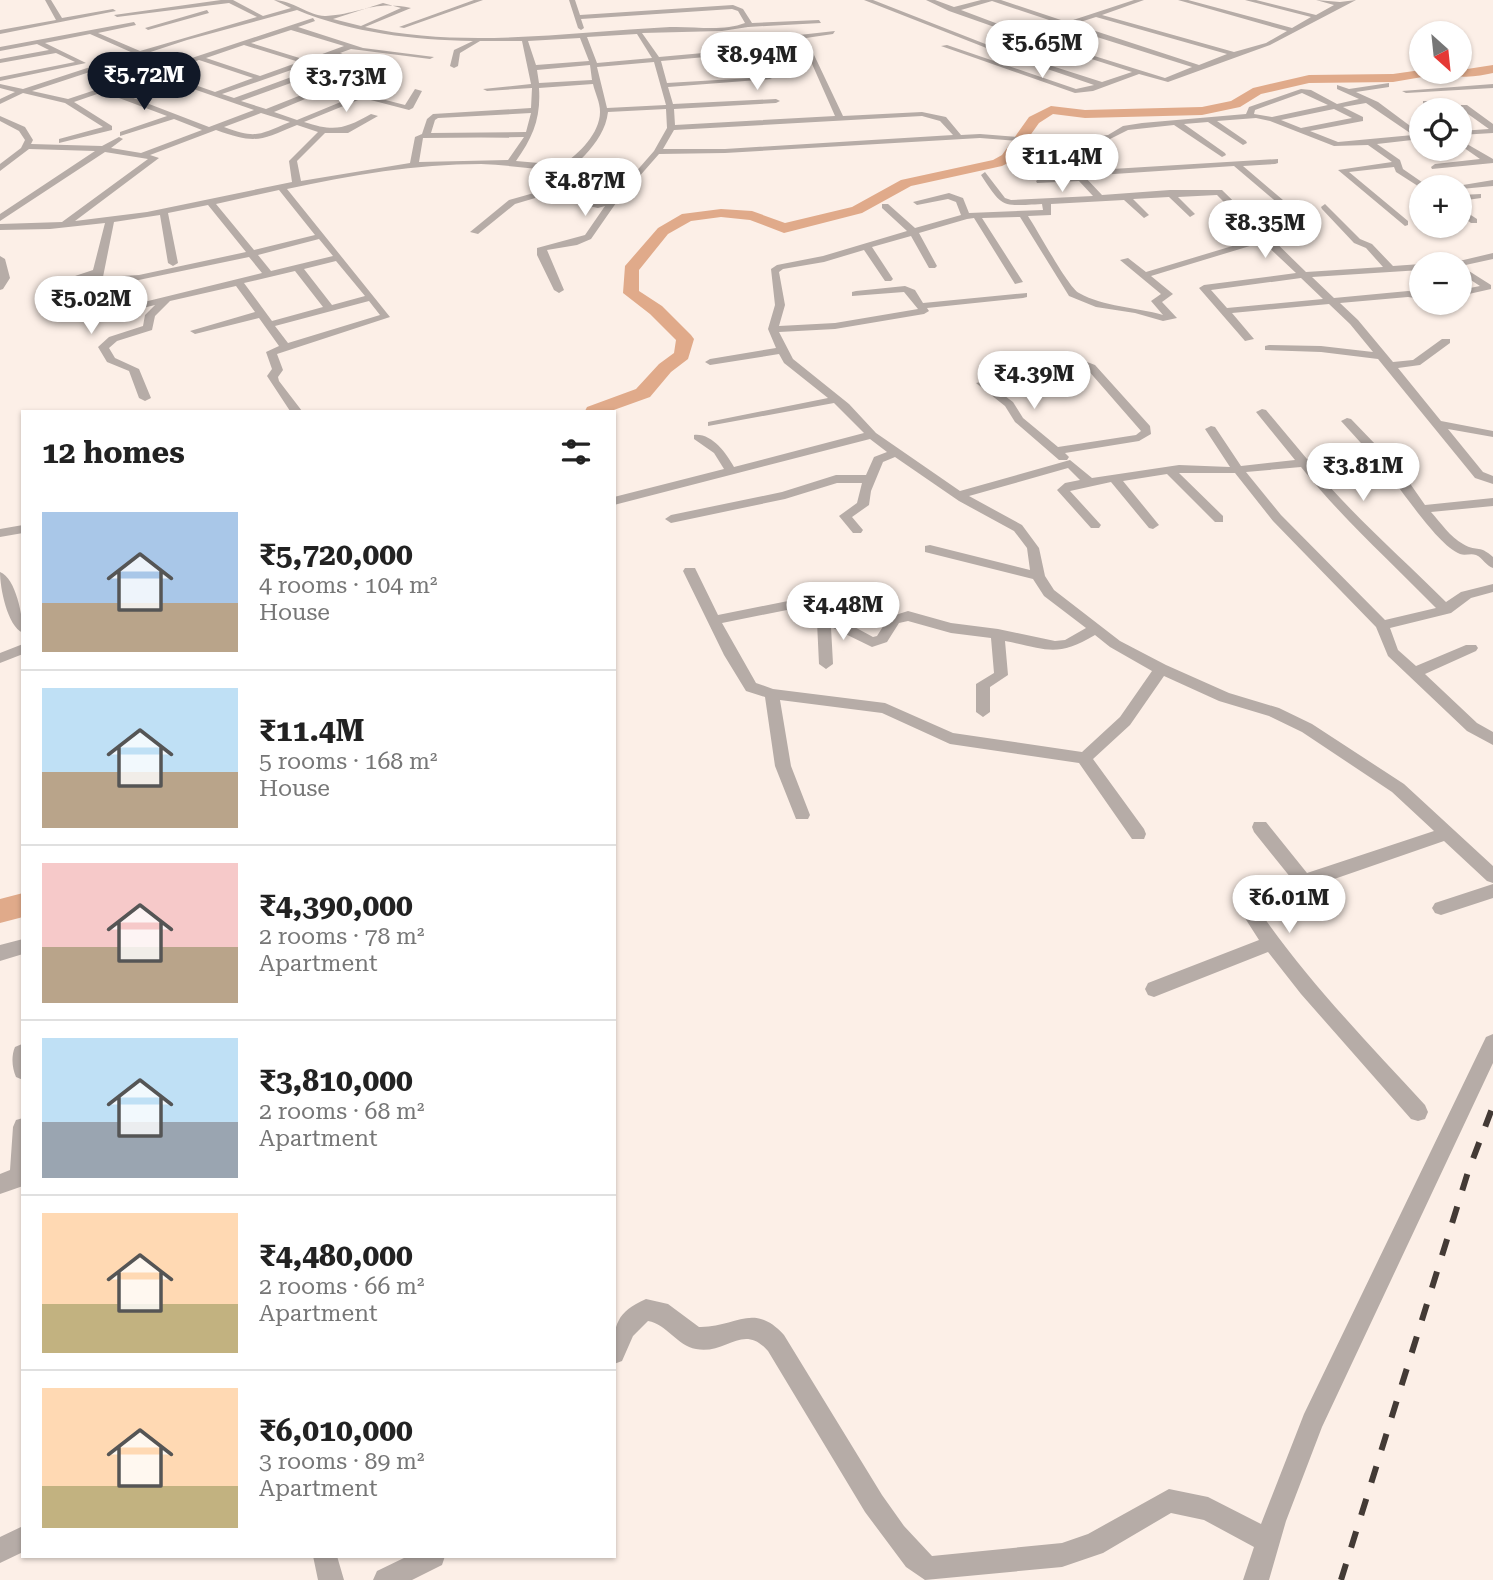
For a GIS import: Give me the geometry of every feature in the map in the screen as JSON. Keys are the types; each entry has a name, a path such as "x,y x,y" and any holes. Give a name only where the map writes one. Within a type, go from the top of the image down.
{"street":[{"path":"48,0 60,21"},
{"path":"110,0 115,13 134,24 160,32"},
{"path":"265,0 313,20 417,35 460,38 638,34 746,23 786,14"},
{"path":"277,0 291,10 412,38 525,42 583,36"},
{"path":"348,0 366,6"},
{"path":"326,19 384,0 408,8 362,28"},
{"path":"394,4 406,0"},
{"path":"402,27 480,0"},
{"path":"475,232 512,202 544,193 595,136 604,110 588,42 583,36 572,0"},
{"path":"678,0 692,22 686,30"},
{"path":"867,0 991,48 1102,85"},
{"path":"929,0 1028,37 1164,80 1268,44 1340,4 1353,0"},
{"path":"940,13 991,0 1199,67"},
{"path":"1117,0 1140,4"},
{"path":"1181,0 1293,30"},
{"path":"1199,5 1214,0"},
{"path":"1248,0 1318,17"},
{"path":"1319,0 1340,4"},
{"path":"1,30 115,13 231,2 263,18 349,47 392,55 430,57"},
{"path":"148,28 231,2"},
{"path":"1052,29 1129,4"},
{"path":"578,17 631,11 733,7 741,10 752,34"},
{"path":"0,102 20,92 185,39 291,10"},
{"path":"559,290 542,255 542,248 574,243 588,237 612,202 657,152 671,128 670,107 657,60 638,34 631,11"},
{"path":"1096,15 1234,54"},
{"path":"915,20 928,16"},
{"path":"68,101 313,20"},
{"path":"746,23 771,26 825,22"},
{"path":"1095,43 1153,22"},
{"path":"0,49 134,24"},
{"path":"686,30 698,38"},
{"path":"91,32 139,54"},
{"path":"833,32 801,35 840,119"},
{"path":"1016,41 1040,33"},
{"path":"173,35 185,39"},
{"path":"454,66 457,52 477,41"},
{"path":"38,42 94,68"},
{"path":"510,163 530,134 535,110 534,86 525,42"},
{"path":"761,42 770,50"},
{"path":"245,43 305,62"},
{"path":"970,55 1004,44"},
{"path":"531,68 808,46"},
{"path":"945,46 1069,90 1082,91 1139,72"},
{"path":"215,94 349,47"},
{"path":"706,47 714,55"},
{"path":"1061,55 1084,47"},
{"path":"0,61 56,51"},
{"path":"757,51 761,60"},
{"path":"144,154 375,69 334,52"},
{"path":"199,58 260,78"},
{"path":"1038,64 1050,60"},
{"path":"0,79 82,63"},
{"path":"105,90 173,117 253,139 371,91 294,66"},
{"path":"764,69 784,122"},
{"path":"233,101 313,72"},
{"path":"154,73 323,131 345,131 373,116"},
{"path":"664,85 768,79"},
{"path":"487,89 596,82"},
{"path":"1349,91 1386,85"},
{"path":"0,86 68,101 109,128 46,146"},
{"path":"1406,91 1493,86"},
{"path":"1340,87 1367,100 1409,129"},
{"path":"1476,88 1493,97"},
{"path":"363,96 405,108 410,106 418,92"},
{"path":"1249,116 1252,109 1296,92 1308,92 1360,119 1300,131"},
{"path":"1272,119 1367,100"},
{"path":"604,110 776,101"},
{"path":"426,135 431,119 436,116 535,110"},
{"path":"1472,114 1491,131"},
{"path":"671,128 930,115 943,120 959,137"},
{"path":"657,152 725,151 991,136 1044,142 1103,138 1133,126 1249,116 1272,119 1337,144 1409,138"},
{"path":"0,218 121,137 173,117"},
{"path":"0,118 26,132 28,146"},
{"path":"1210,120 1242,143"},
{"path":"1177,123 1222,155"},
{"path":"297,184 293,161 323,131"},
{"path":"1472,131 1491,131"},
{"path":"414,166 419,137 426,135 530,134"},
{"path":"1044,142 1100,197"},
{"path":"1370,143 1398,164 1399,170 1409,177"},
{"path":"0,168 28,146 104,149 155,157 155,160 62,226"},
{"path":"1472,150 1490,161"},
{"path":"1040,181 1275,161"},
{"path":"1435,167 1490,161"},
{"path":"0,227 110,222 164,214 297,184 414,166 468,162 564,168"},
{"path":"1235,163 1287,208"},
{"path":"1398,164 1342,170 1405,223"},
{"path":"985,175 1004,202 1216,190 1362,331 1479,475 1493,480"},
{"path":"1472,185 1493,183"},
{"path":"281,187 385,317 271,353 278,370 272,376 295,410"},
{"path":"1170,192 1190,214"},
{"path":"544,193 551,198 586,203 612,202"},
{"path":"1125,195 1144,215"},
{"path":"917,202 953,196 960,200 1018,282"},
{"path":"1472,197 1478,196"},
{"path":"1046,201 1048,213 971,216 774,271 780,305 772,329 782,350 794,367 837,399 872,435 959,495 1018,528 1033,548 1038,576 1049,593 1095,629 1161,669 1224,697 1282,716 1307,729 1398,788 1493,876"},
{"path":"211,203 268,274"},
{"path":"885,206 913,231 932,266"},
{"path":"1325,207 1354,238 1369,246 1391,269"},
{"path":"164,214 173,264"},
{"path":"1023,215 1073,294 1096,304 1170,318 1156,300 1168,294 1125,260"},
{"path":"110,222 97,272 101,281 124,282 320,236"},
{"path":"1145,275 1265,239"},
{"path":"866,245 888,279"},
{"path":"1472,263 1493,256"},
{"path":"124,282 139,304 337,258"},
{"path":"0,259 5,278 0,287"},
{"path":"297,267 329,308"},
{"path":"1249,339 1204,288 1304,275 1409,268"},
{"path":"47,298 57,285 97,272"},
{"path":"1472,276 1488,287 1472,290"},
{"path":"238,282 285,347"},
{"path":"772,329 825,327 924,311 911,292 905,289 856,294"},
{"path":"1472,290 1493,295"},
{"path":"1223,311 1409,294"},
{"path":"922,306 1023,295"},
{"path":"269,325 371,297"},
{"path":"145,398 134,369 111,360 103,347 113,339 148,327 150,315 168,299"},
{"path":"195,331 261,314"},
{"path":"1390,366 1416,363 1446,341"},
{"path":"1269,348 1321,349 1381,356"},
{"path":"710,362 782,350"},
{"path":"1049,367 1082,363 1091,367 1147,432 1139,438 1055,451"},
{"path":"981,383 1005,400 1019,420 1089,481"},
{"path":"712,424 750,413 789,410 837,399"},
{"path":"1262,412 1337,504 1358,521 1446,610"},
{"path":"1347,421 1398,475 1422,509 1458,548 1486,551 1493,564"},
{"path":"1438,424 1493,434"},
{"path":"1211,429 1238,470 1277,518 1382,625 1388,646 1472,727 1493,738"},
{"path":"616,500 730,469 872,435"},
{"path":"698,437 719,452 730,469"},
{"path":"857,530 845,516 863,505 869,479 878,460 896,453"},
{"path":"1095,525 1063,490 1069,485 1170,470 1238,470 1379,456"},
{"path":"959,495 1070,464"},
{"path":"1170,470 1219,519"},
{"path":"1114,478 1153,525"},
{"path":"671,519 785,495 836,479 869,479"},
{"path":"1422,509 1493,502"},
{"path":"0,533 21,529"},
{"path":"930,550 1038,576"},
{"path":"690,571 738,667 751,687 772,694 885,708 950,738 1085,758"},
{"path":"0,576 21,623"},
{"path":"1382,625 1446,610 1466,595 1493,588"},
{"path":"714,620 788,605 806,611 824,622 844,627 872,642 882,639 894,620 908,616 951,628 1062,646 1095,629"},
{"path":"824,622 826,664"},
{"path":"984,712 983,684 1001,675 998,634"},
{"path":"1414,673 1471,648"},
{"path":"0,658 21,650"},
{"path":"1085,758 1125,721 1161,669"},
{"path":"772,694 781,758 802,815"},
{"path":"1085,758 1138,834"},
{"path":"1260,827 1303,881"},
{"path":"1418,1112 1328,1013 1270,943 1245,904 1253,898 1446,834"},
{"path":"1441,908 1493,891"},
{"path":"1154,989 1270,943"},
{"path":"0,953 21,947"},
{"path":"1256,1580 1267,1541 1312,1422 1493,1042"},
{"path":"14,1179 21,1139"},
{"path":"616,1347 634,1317 646,1310 660,1312 695,1338 724,1335 750,1326 764,1329 776,1343 849,1466 912,1558 919,1566 928,1569 948,1574 1013,1558 1062,1555 1094,1544 1168,1502 1182,1501 1201,1506 1267,1541"},
{"path":"0,1551 21,1539"},
{"path":"326,1558 331,1580"},
{"path":"386,1580 429,1558"}],"waterway":[{"path":"1472,72 1493,69"},
{"path":"597,410 643,393 665,368 682,355 685,339 656,310 631,293 631,269 663,231 687,217 721,213 752,216 784,228 857,210 906,183 997,163 1007,158 1034,120 1051,110 1085,114 1202,111 1235,104 1257,91 1309,79 1393,78 1409,75"},
{"path":"0,911 21,906"}],"railway":[{"path":"1341,1580 1468,1172 1493,1106"}]}
